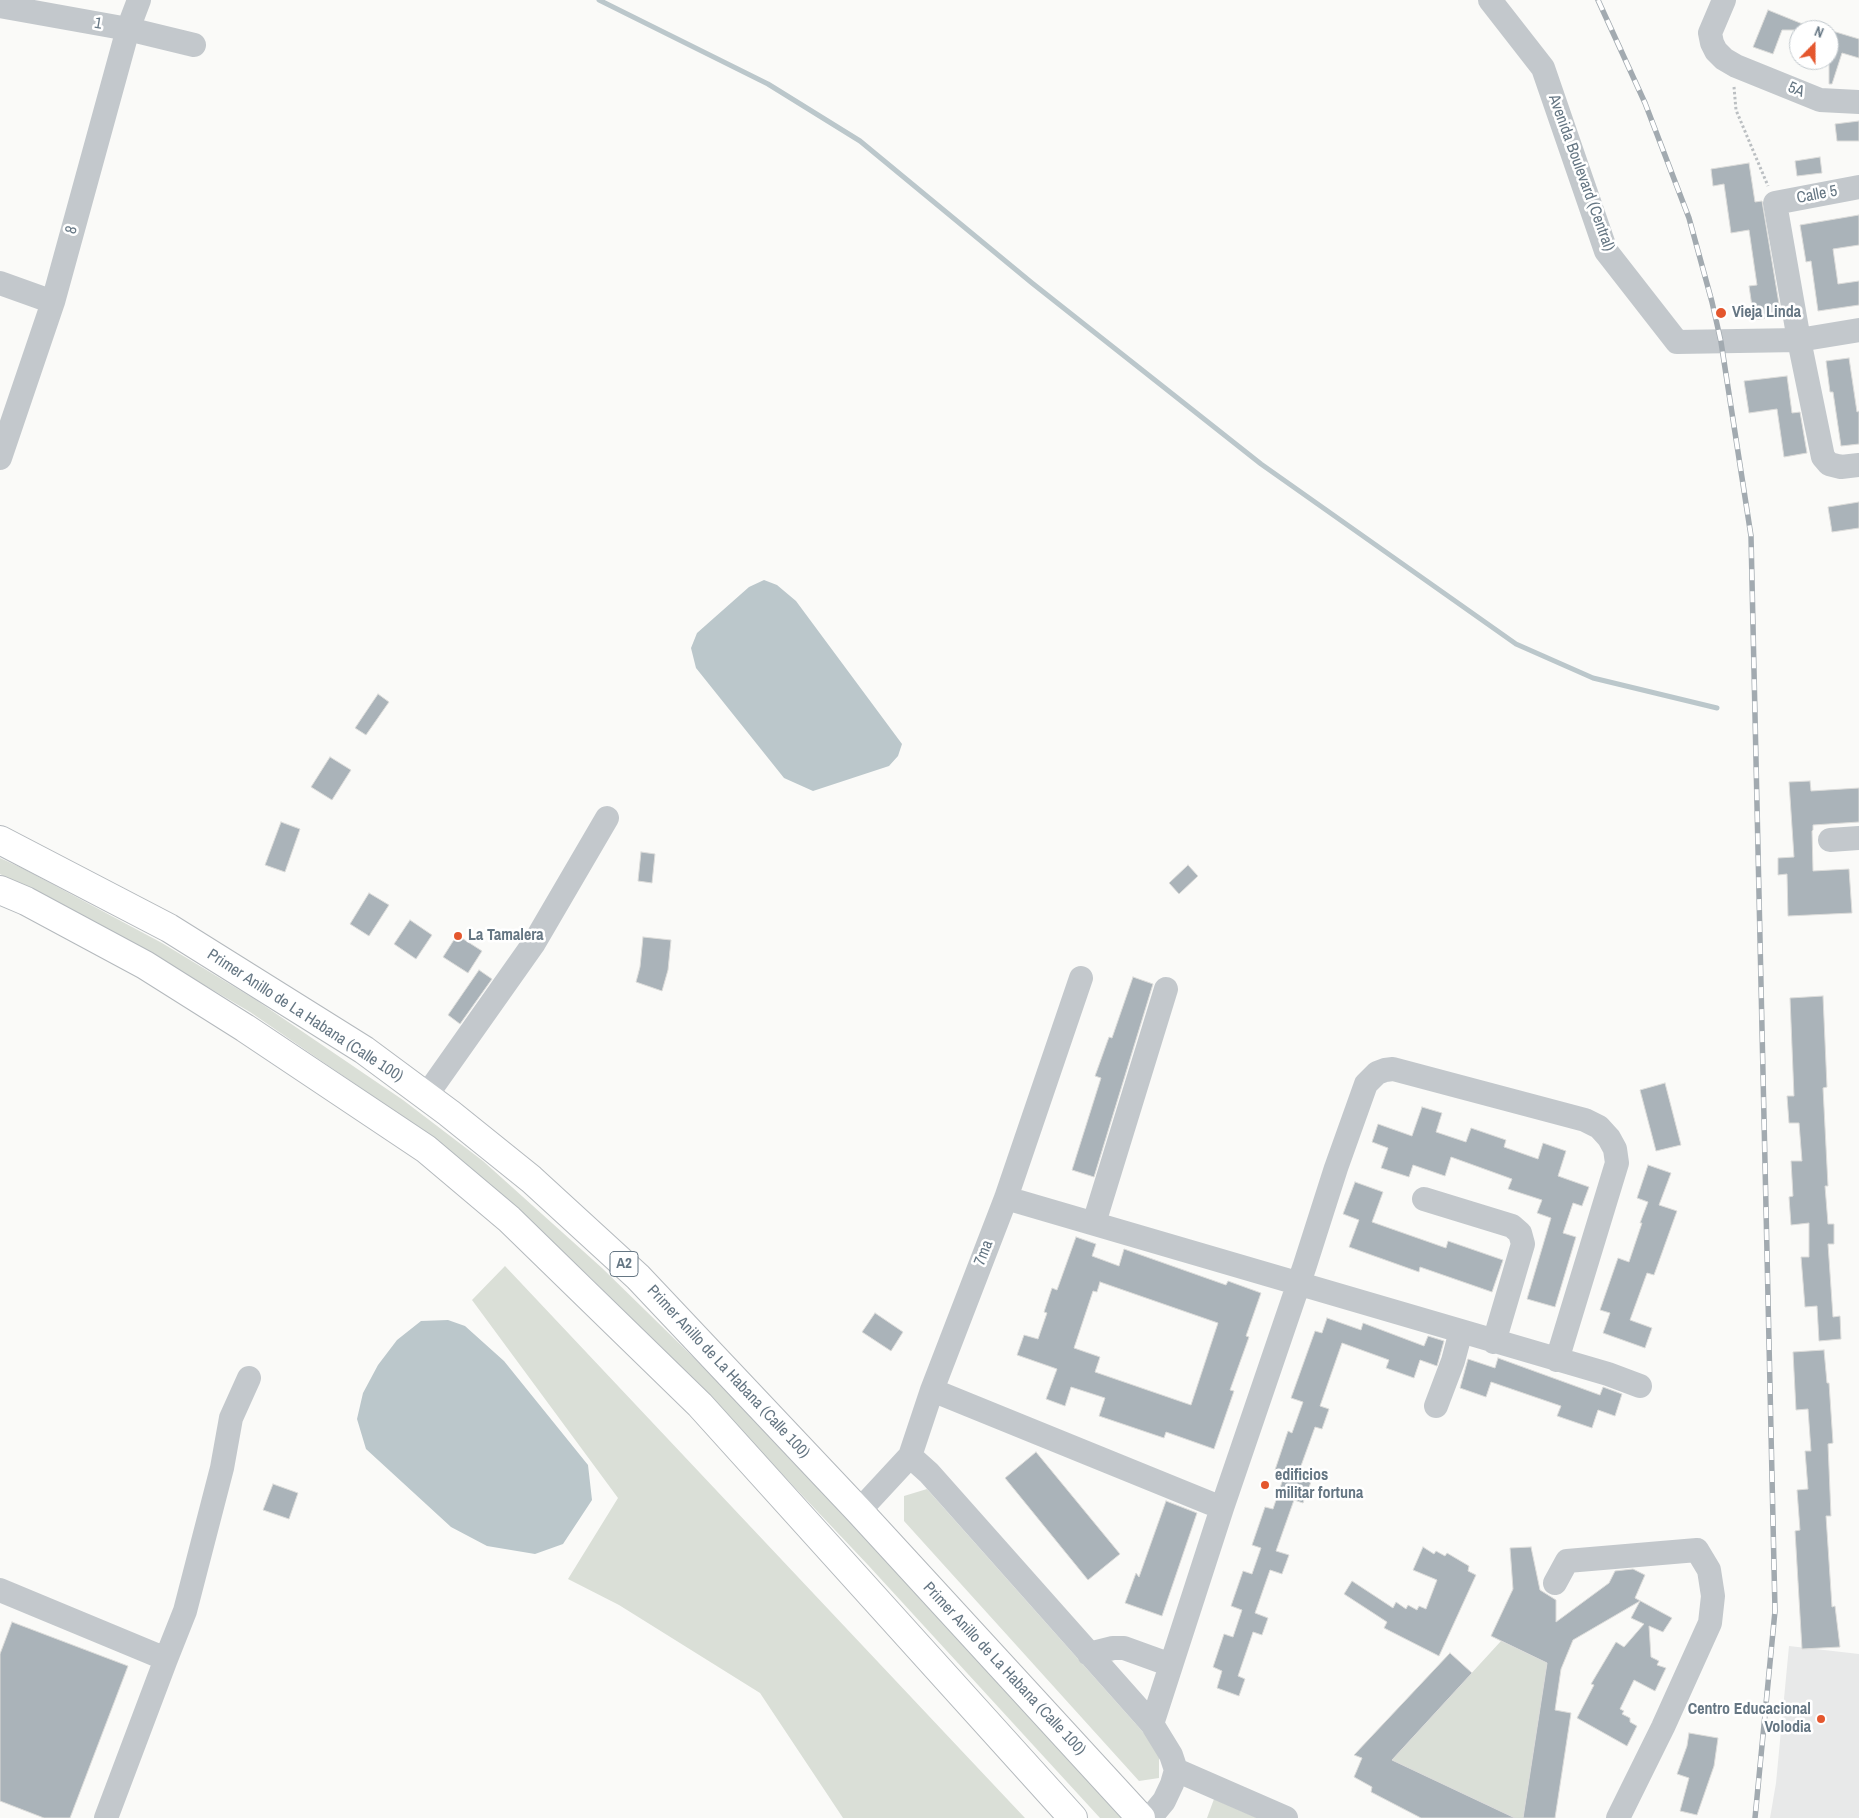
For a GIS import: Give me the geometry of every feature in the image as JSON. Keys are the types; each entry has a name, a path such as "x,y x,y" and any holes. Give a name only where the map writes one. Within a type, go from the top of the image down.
{"highway":[{"name":"Primer Anillo de La Habana (Calle 100)","path":"0,840 169,928 364,1050 531,1179 638,1277 859,1511 1141,1818"},
{"path":"0,890 145,965 245,1028 426,1149 509,1219 700,1405 1074,1818"}],"street":[{"name":"8","path":"0,458 52,302 128,29 139,0"},
{"name":"Avenida Boulevard (Central)","path":"1490,0 1543,68 1606,251 1677,342 1800,340"},
{"path":"1724,0 1710,33 1716,51 1724,59 1736,66"},
{"name":"1","path":"0,6 128,29 194,45"},
{"name":"5A","path":"1736,66 1820,100 1859,102"},
{"name":"Calle 5","path":"1775,203 1859,187"},
{"path":"1775,203 1823,457 1829,464 1841,467 1859,465"},
{"path":"0,283 52,302"},
{"path":"1800,340 1859,330"},
{"path":"426,1096 534,943 607,818"},
{"path":"1830,840 1859,838"},
{"name":"7ma","path":"859,1511 910,1456 932,1390 1006,1198 1081,978"},
{"path":"1094,1223 1166,989"},
{"path":"1152,1724 1222,1508 1366,1084 1376,1073 1393,1070 1585,1120 1599,1127 1609,1138 1615,1150 1617,1163 1557,1360"},
{"path":"1006,1198 1608,1374 1640,1386"},
{"path":"1424,1199 1512,1226 1520,1233 1523,1244 1494,1342"},
{"path":"1436,1406 1453,1361 1461,1331"},
{"path":"106,1818 185,1611 222,1468 231,1418 249,1378"},
{"path":"932,1390 1222,1508"},
{"path":"910,1456 929,1473 1152,1724 1172,1755 1176,1770 1164,1801 1150,1818"},
{"path":"1555,1583 1567,1561 1697,1550 1709,1570 1713,1596 1710,1623 1663,1727 1618,1818"},
{"path":"0,1590 166,1659"},
{"path":"1089,1654 1113,1648 1124,1648 1171,1665"},
{"path":"1176,1770 1286,1818"}],"path":[{"path":"1736,66 1734,93 1736,110 1775,203"}],"shaded area":[{"path":"764,580 777,585 796,601 902,744 898,756 889,766 813,791 784,778 696,668 691,648 697,633 749,587"},
{"path":"0,858 162,943 256,1000 403,1100 483,1161 602,1268 776,1438 1122,1818 1100,1818 868,1565 716,1404 591,1278 475,1174 393,1110 250,1012 150,953 0,874"},
{"path":"505,1266 1025,1818 843,1818 760,1693 619,1605 568,1579 618,1498 472,1300"},
{"path":"448,1320 465,1326 504,1361 588,1465 592,1500 563,1544 535,1554 487,1546 451,1527 366,1449 357,1419 363,1393 378,1365 397,1340 421,1321"},
{"path":"927,1489 1159,1750 1159,1778 1139,1781 904,1521 904,1496"},
{"path":"1501,1641 1547,1663 1523,1818 1515,1818 1392,1760"},
{"name":"Centro Educacional Volodia","path":"1789,1646 1859,1654 1859,1818 1770,1818 1776,1783"},
{"path":"1214,1799 1257,1818 1207,1818"}],"building":[{"path":"1768,10 1793,20 1789,20 1789,30 1782,30 1773,54 1753,47"},
{"path":"1839,33 1859,39 1859,58 1842,53 1839,62"},
{"path":"1829,70 1837,70 1832,84 1829,84"},
{"path":"1859,121 1859,141 1837,141 1835,124"},
{"path":"1820,157 1822,173 1797,176 1795,161"},
{"path":"1749,163 1755,202 1762,201 1781,316 1754,320 1749,286 1757,285 1749,230 1731,233 1724,184 1713,186 1711,169"},
{"path":"1859,215 1859,245 1833,249 1838,284 1859,281 1859,305 1818,311 1811,261 1806,262 1800,225"},
{"path":"1849,358 1857,412 1859,411 1859,444 1841,446 1833,392 1830,392 1826,361"},
{"path":"1787,376 1792,413 1800,412 1807,453 1784,457 1777,409 1749,413 1744,381"},
{"path":"1859,502 1859,528 1832,532 1828,507"},
{"path":"378,694 389,702 366,735 355,728"},
{"path":"330,757 351,770 332,800 311,787"},
{"path":"1810,781 1811,791 1859,788 1859,822 1813,825 1812,831 1813,871 1849,869 1852,913 1788,916 1787,874 1778,875 1778,858 1794,857 1789,782"},
{"path":"281,822 300,829 285,872 265,865"},
{"path":"641,852 655,854 652,883 638,881"},
{"path":"1188,865 1198,876 1179,894 1169,883"},
{"path":"369,893 389,905 369,936 350,924"},
{"path":"410,920 432,935 416,959 394,944"},
{"path":"457,935 482,951 468,973 443,957"},
{"path":"643,937 671,940 668,970 662,991 636,982 640,967"},
{"path":"479,970 492,979 460,1024 448,1015"},
{"path":"1133,977 1153,984 1094,1177 1072,1170 1101,1078 1095,1076 1109,1037 1112,1038"},
{"path":"1823,996 1827,1087 1823,1088 1828,1186 1825,1186 1828,1224 1834,1224 1834,1244 1828,1244 1833,1317 1840,1316 1841,1339 1819,1341 1817,1306 1805,1307 1801,1257 1809,1257 1809,1223 1791,1225 1789,1197 1793,1196 1791,1161 1802,1161 1799,1123 1789,1123 1787,1096 1794,1096 1790,998"},
{"path":"1665,1083 1681,1145 1656,1151 1640,1090"},
{"path":"1422,1107 1442,1113 1436,1132 1466,1142 1471,1128 1506,1140 1504,1147 1538,1159 1543,1143 1566,1151 1558,1176 1589,1187 1582,1206 1573,1203 1563,1233 1576,1237 1555,1307 1527,1299 1551,1218 1537,1213 1542,1200 1508,1189 1512,1179 1451,1157 1445,1176 1413,1165 1409,1177 1381,1168 1388,1148 1372,1142 1378,1124 1412,1136"},
{"path":"1648,1165 1671,1173 1659,1205 1677,1211 1654,1275 1647,1273 1630,1320 1652,1328 1645,1348 1603,1333 1610,1313 1600,1310 1618,1258 1629,1262 1642,1223 1640,1223 1648,1202 1637,1198"},
{"path":"1355,1182 1383,1192 1372,1222 1446,1248 1448,1241 1503,1260 1492,1292 1420,1267 1419,1272 1349,1247 1359,1220 1343,1214"},
{"path":"1076,1237 1096,1244 1092,1256 1119,1266 1124,1249 1226,1285 1228,1281 1261,1293 1246,1336 1249,1337 1230,1390 1234,1391 1214,1449 1166,1432 1164,1438 1099,1416 1105,1398 1071,1387 1065,1406 1046,1399 1057,1369 1017,1355 1024,1335 1038,1339 1047,1313 1044,1312 1052,1288 1057,1290","holes":["1100,1282 1218,1323 1191,1405 1095,1372 1100,1357 1074,1348 1093,1291 1097,1292"]},
{"path":"875,1313 903,1332 891,1351 862,1332"},
{"path":"1327,1318 1361,1330 1363,1323 1424,1346 1428,1336 1444,1341 1437,1366 1420,1360 1414,1378 1386,1368 1389,1360 1342,1343 1320,1406 1329,1409 1322,1429 1315,1427 1297,1477 1311,1482 1303,1503 1294,1500 1276,1551 1289,1555 1282,1574 1270,1570 1255,1613 1268,1618 1262,1635 1253,1632 1238,1676 1245,1679 1239,1696 1217,1688 1222,1671 1213,1667 1224,1634 1233,1637 1242,1610 1231,1606 1243,1571 1252,1574 1261,1548 1252,1545 1265,1507 1273,1509 1285,1473 1275,1470 1288,1431 1292,1433 1303,1402 1291,1398 1315,1331 1322,1333"},
{"path":"1824,1350 1827,1383 1829,1383 1833,1443 1828,1444 1831,1516 1826,1516 1832,1607 1835,1606 1840,1647 1802,1649 1795,1531 1800,1530 1797,1490 1808,1489 1805,1451 1811,1451 1808,1409 1796,1410 1793,1352"},
{"path":"1498,1358 1600,1395 1603,1387 1622,1394 1615,1416 1598,1410 1592,1428 1557,1416 1561,1406 1491,1382 1486,1397 1460,1388 1468,1359 1495,1368"},
{"path":"1036,1452 1120,1554 1088,1580 1005,1478"},
{"path":"273,1484 298,1493 289,1519 263,1510"},
{"path":"1166,1501 1197,1513 1162,1616 1125,1603 1136,1573 1139,1577"},
{"path":"1423,1547 1434,1554 1436,1551 1445,1556 1447,1553 1469,1566 1468,1571 1476,1575 1439,1656 1384,1628 1387,1622 1344,1594 1352,1581 1393,1608 1396,1602 1406,1609 1408,1605 1417,1610 1419,1606 1426,1609 1437,1580 1413,1570"},
{"path":"1531,1547 1540,1590 1556,1600 1556,1622 1609,1583 1615,1571 1633,1569 1645,1575 1635,1598 1672,1618 1663,1632 1649,1626 1651,1657 1659,1661 1657,1665 1666,1668 1655,1691 1634,1680 1620,1709 1624,1711 1622,1714 1630,1718 1630,1722 1637,1726 1627,1746 1577,1718 1594,1685 1591,1684 1616,1642 1624,1647 1644,1624 1631,1618 1640,1601 1573,1640 1561,1669 1555,1710 1571,1713 1555,1818 1523,1818 1547,1663 1491,1636 1513,1589 1510,1548"},
{"path":"12,1622 128,1666 70,1818 44,1818 0,1801 0,1654"},
{"path":"1450,1653 1472,1673 1392,1760 1515,1818 1421,1818 1371,1792 1372,1787 1354,1777 1362,1758 1354,1755"},
{"path":"1689,1733 1718,1738 1714,1766 1697,1815 1680,1811 1689,1778 1677,1774 1687,1746"}],"waterway":[{"path":"599,0 768,84 860,141 1032,283 1261,464 1516,644 1593,678 1717,708"}],"railway":[{"path":"1598,0 1645,103 1689,218 1721,342 1751,536 1775,1611 1755,1818"}],"place":[{"name":"Vieja Linda","path":"1721,313"},
{"name":"La Tamalera","path":"458,936"},
{"name":"edificios militar fortuna","path":"1265,1485"},
{"name":"Centro Educacional Volodia","path":"1821,1719"}]}
